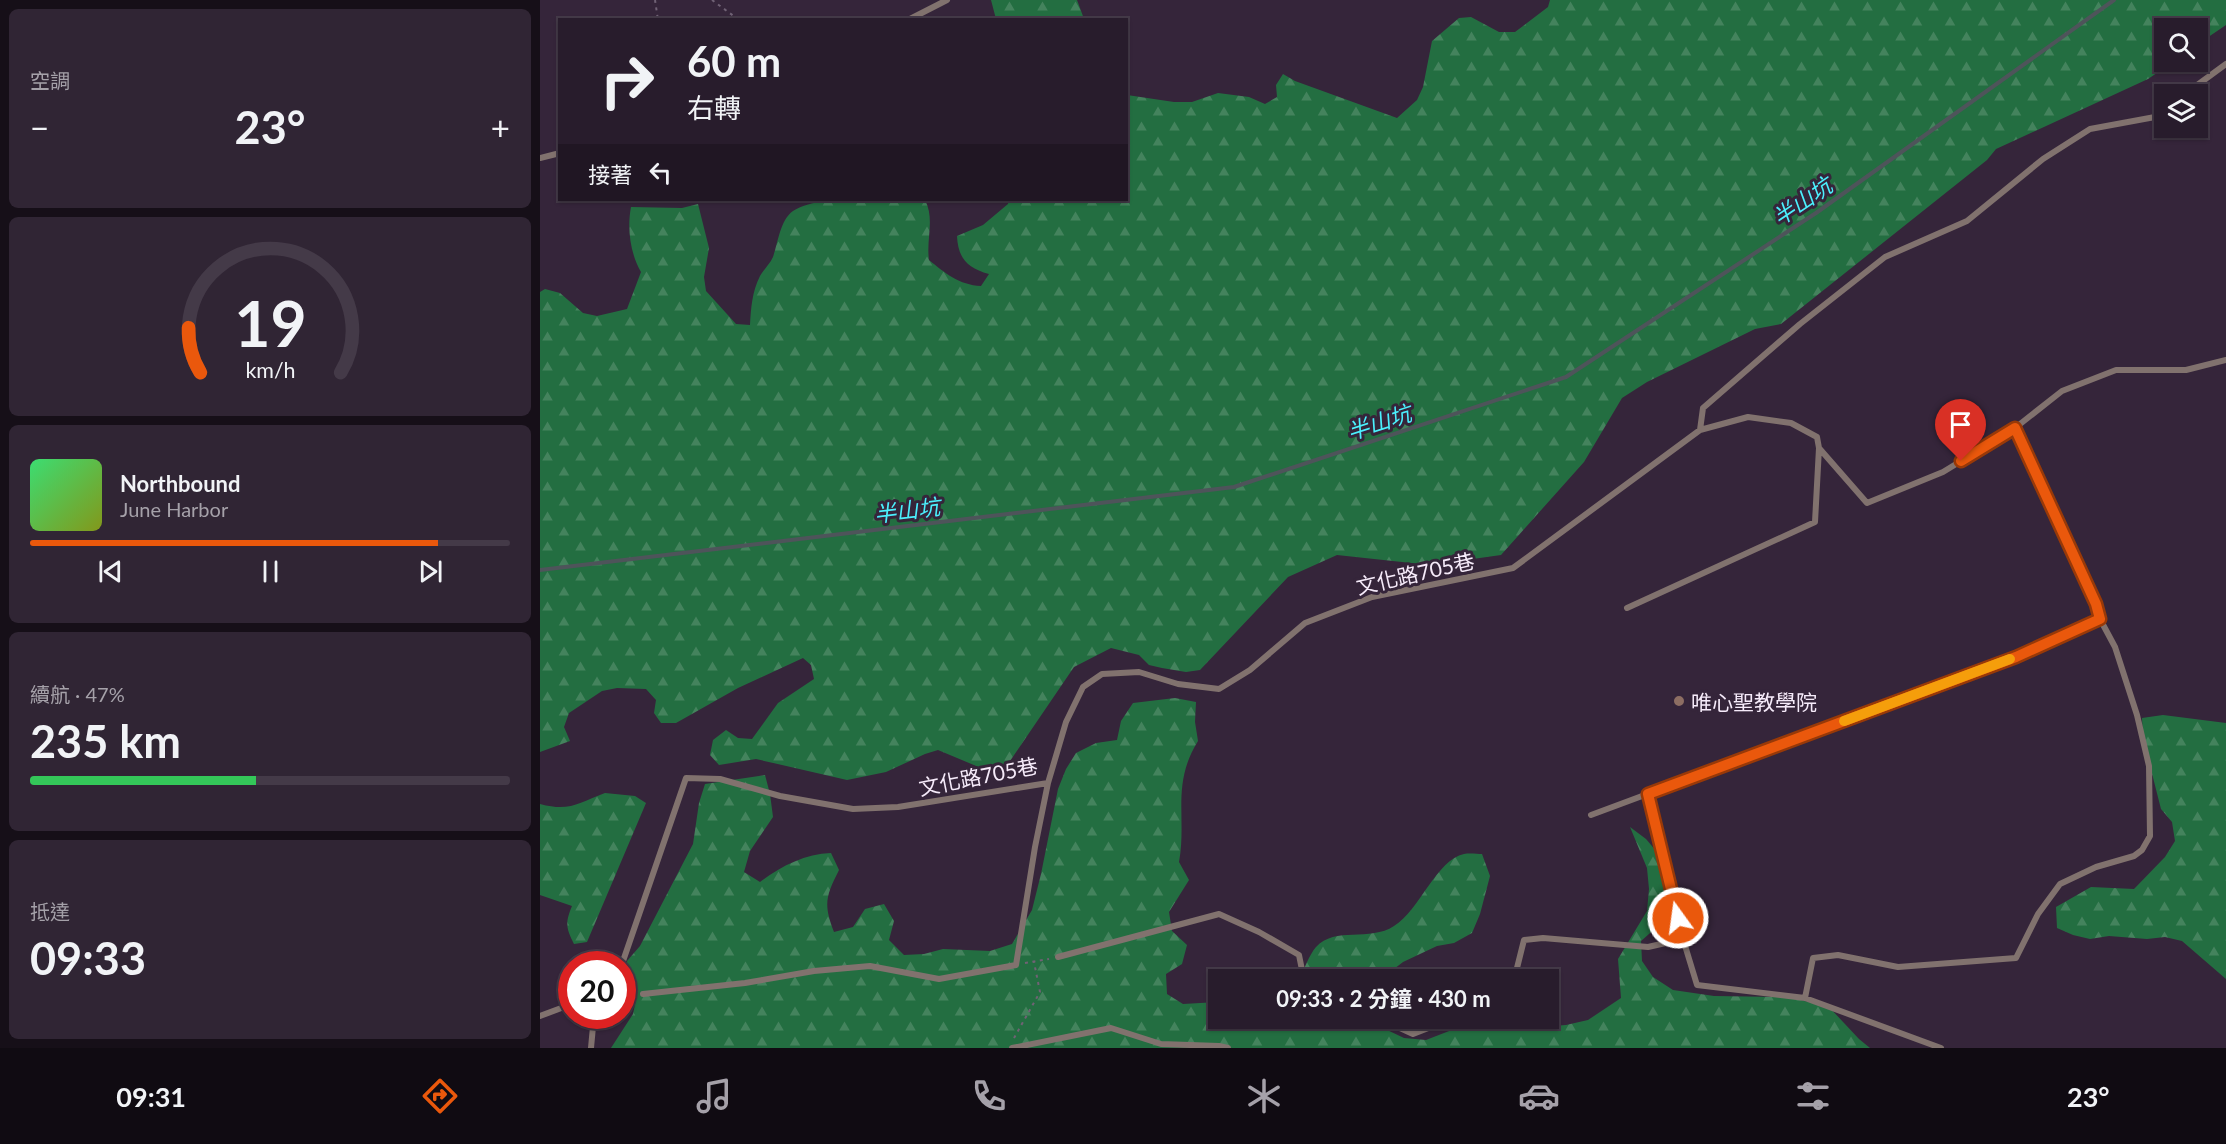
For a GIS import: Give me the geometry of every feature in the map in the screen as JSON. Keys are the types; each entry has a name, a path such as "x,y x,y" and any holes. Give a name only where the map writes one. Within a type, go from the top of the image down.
{"lane":[{"path":"912,18 947,0"},
{"path":"2199,84 2226,64"},
{"path":"1700,430 1703,408 1800,324 1885,258 1967,221 2043,159 2090,129 2154,117"},
{"path":"540,158 558,154"},
{"name":"文化路705巷","path":"626,951 686,778 720,779 780,796 853,809 898,807 1048,783 1066,722 1083,687 1102,674 1139,672 1179,684 1219,689 1250,670 1305,623 1372,597 1513,568 1700,430 1748,417 1791,423 1816,437 1818,448 1867,503 1943,472 2015,428 2062,391 2116,370 2186,370 2226,360"},
{"path":"1805,998 1813,958 1838,955 1898,967 2016,958 2038,914 2060,884 2096,867 2134,856 2142,850 2150,836 2149,766 2137,715 2115,647 2100,619 2096,604 2015,428"},
{"path":"1627,608 1815,522 1818,448"},
{"path":"1591,815 2016,657 2100,619"},
{"path":"643,994 745,983 814,971 870,966 939,979 1016,965 1048,783"},
{"path":"1648,794 1683,939 1697,985 1805,998 1941,1048"},
{"path":"1058,957 1219,914 1259,932 1299,955 1302,969"},
{"path":"1517,969 1524,940 1543,938 1648,947 1683,939"},
{"path":"540,1016 558,1009"},
{"path":"1012,1048 1111,1028 1161,1044 1228,1048"},
{"path":"591,1048 593,1029"},
{"path":"1402,1029 1413,1034 1426,1029"}],"path":[{"path":"655,0 658,18"},
{"path":"712,0 736,18"},
{"path":"1016,965 1058,957"},
{"path":"1014,1039 1040,992 1034,962"}],"green space":[{"path":"991,0 1077,0 1084,18 996,18"},
{"path":"1550,0 2226,0 2226,25 2208,37 2208,18 2154,18 2154,72 2158,72 2148,79 1996,149 1987,160 1781,324 1755,329 1647,382 1622,398 1584,462 1501,555 1430,565 1337,555 1288,577 1200,670 1186,672 1149,665 1139,655 1111,648 1074,667 1008,764 995,769 981,768 938,750 886,772 847,780 756,759 719,765 710,755 713,740 726,730 738,738 752,739 778,703 814,679 811,665 803,658 738,688 676,723 661,723 654,713 656,700 646,689 617,688 602,691 569,713 564,727 570,741 540,752 540,292 545,289 560,293 583,313 597,316 627,309 641,272 630,240 631,207 682,208 698,204 709,248 704,277 706,291 736,324 750,325 755,288 773,257 785,220 793,211 805,205 827,201 925,201 930,222 929,260 959,281 981,286 989,274 975,269 965,261 959,250 957,236 983,225 1009,201 1128,201 1128,95 1174,102 1192,102 1218,93 1249,97 1265,104 1277,97 1276,85 1283,74 1295,81 1397,118 1417,100 1423,87 1432,41 1459,18 1471,17 1499,32 1515,32 1548,7"},
{"path":"1175,698 1196,702 1195,722 1198,741 1185,772 1181,801 1179,862 1189,880 1169,912 1172,931 1187,945 1182,964 1166,974 1167,994 1183,1004 1208,1003 1208,1029 1385,1029 1404,1038 1426,1040 1454,1029 1559,1029 1559,1026 1588,1020 1621,998 1618,959 1647,911 1649,889 1647,868 1630,827 1646,839 1673,871 1678,890 1674,912 1641,941 1642,961 1653,977 1673,990 1714,996 1788,997 1829,1007 1870,1048 611,1048 623,1029 636,1029 636,951 693,844 699,803 705,784 765,775 773,817 750,851 744,872 760,882 794,862 831,853 839,870 831,887 827,907 834,932 853,927 865,909 884,904 894,921 889,940 904,955 924,954 943,949 990,951 1012,944 1032,910 1058,789 1066,769 1076,753 1096,743 1117,740 1121,721 1133,703"},
{"path":"2163,715 2226,723 2226,979 2182,941 2165,937 2147,939 2109,936 2090,939 2057,928 2056,907 2091,887 2134,889 2165,857 2175,841 2172,822 2161,809 2143,738 2142,718"},
{"path":"605,793 635,796 646,803 587,942 574,944 567,925 572,906 540,895 540,804 567,807"},
{"path":"1464,854 1482,854 1490,876 1480,914 1472,933 1454,943 1437,946 1403,962 1394,969 1304,969 1313,950 1324,941 1343,935 1385,931 1394,926 1412,909 1445,865"}],"waterway":[{"name":"半山坑","path":"540,570 1234,487 1566,377 1816,213 2114,0"}],"slow traffic":[{"path":"1844,721 2010,659"}],"place":[{"name":"唯心聖教學院","path":"1679,701"}],"route":[{"path":"1678,918 1648,794 2016,657 2100,619 2096,604 2015,428 1961,461"}]}
